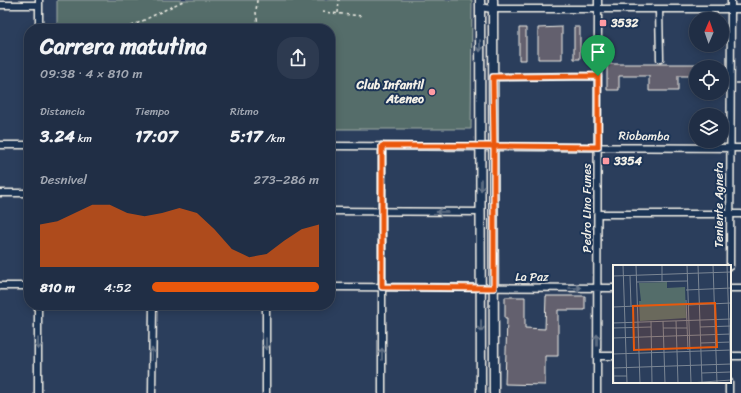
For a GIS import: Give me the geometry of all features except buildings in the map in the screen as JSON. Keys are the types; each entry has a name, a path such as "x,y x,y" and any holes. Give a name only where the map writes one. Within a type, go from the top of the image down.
{"street":[{"path":"481,393 481,212 493,77 493,0"},
{"name":"Pedro Lino Funes","path":"597,393 598,0"},
{"name":"Teniente Agneta","path":"730,265 731,0"},
{"path":"0,4 39,2 39,24"},
{"path":"494,393 494,288 480,3 492,9 741,9"},
{"path":"660,9 660,59"},
{"path":"493,77 598,76"},
{"path":"0,145 24,145"},
{"name":"Riobamba","path":"335,146 741,148"},
{"path":"382,146 382,393"},
{"path":"0,193 24,193"},
{"path":"335,211 481,212"},
{"path":"598,214 741,214"},
{"path":"0,286 24,286"},
{"name":"La Paz","path":"335,287 613,288"},
{"path":"38,310 38,393"},
{"path":"152,393 153,310"},
{"path":"266,310 266,393"},
{"path":"597,356 613,356"}],"path":[{"path":"136,24 185,0"},
{"path":"257,0 256,13 258,24"},
{"path":"338,13 339,0"},
{"path":"322,12 362,16"}],"green space":[{"path":"57,0 472,0 471,129 335,129 335,24 57,24"}],"place":[{"name":"3532","path":"603,23"},
{"name":"Club Infantil Ateneo","path":"432,92"},
{"name":"3354","path":"606,161"}],"route":[{"path":"598,76 493,77 494,146 382,146 382,287 494,288 494,146 598,147 598,76"}]}
